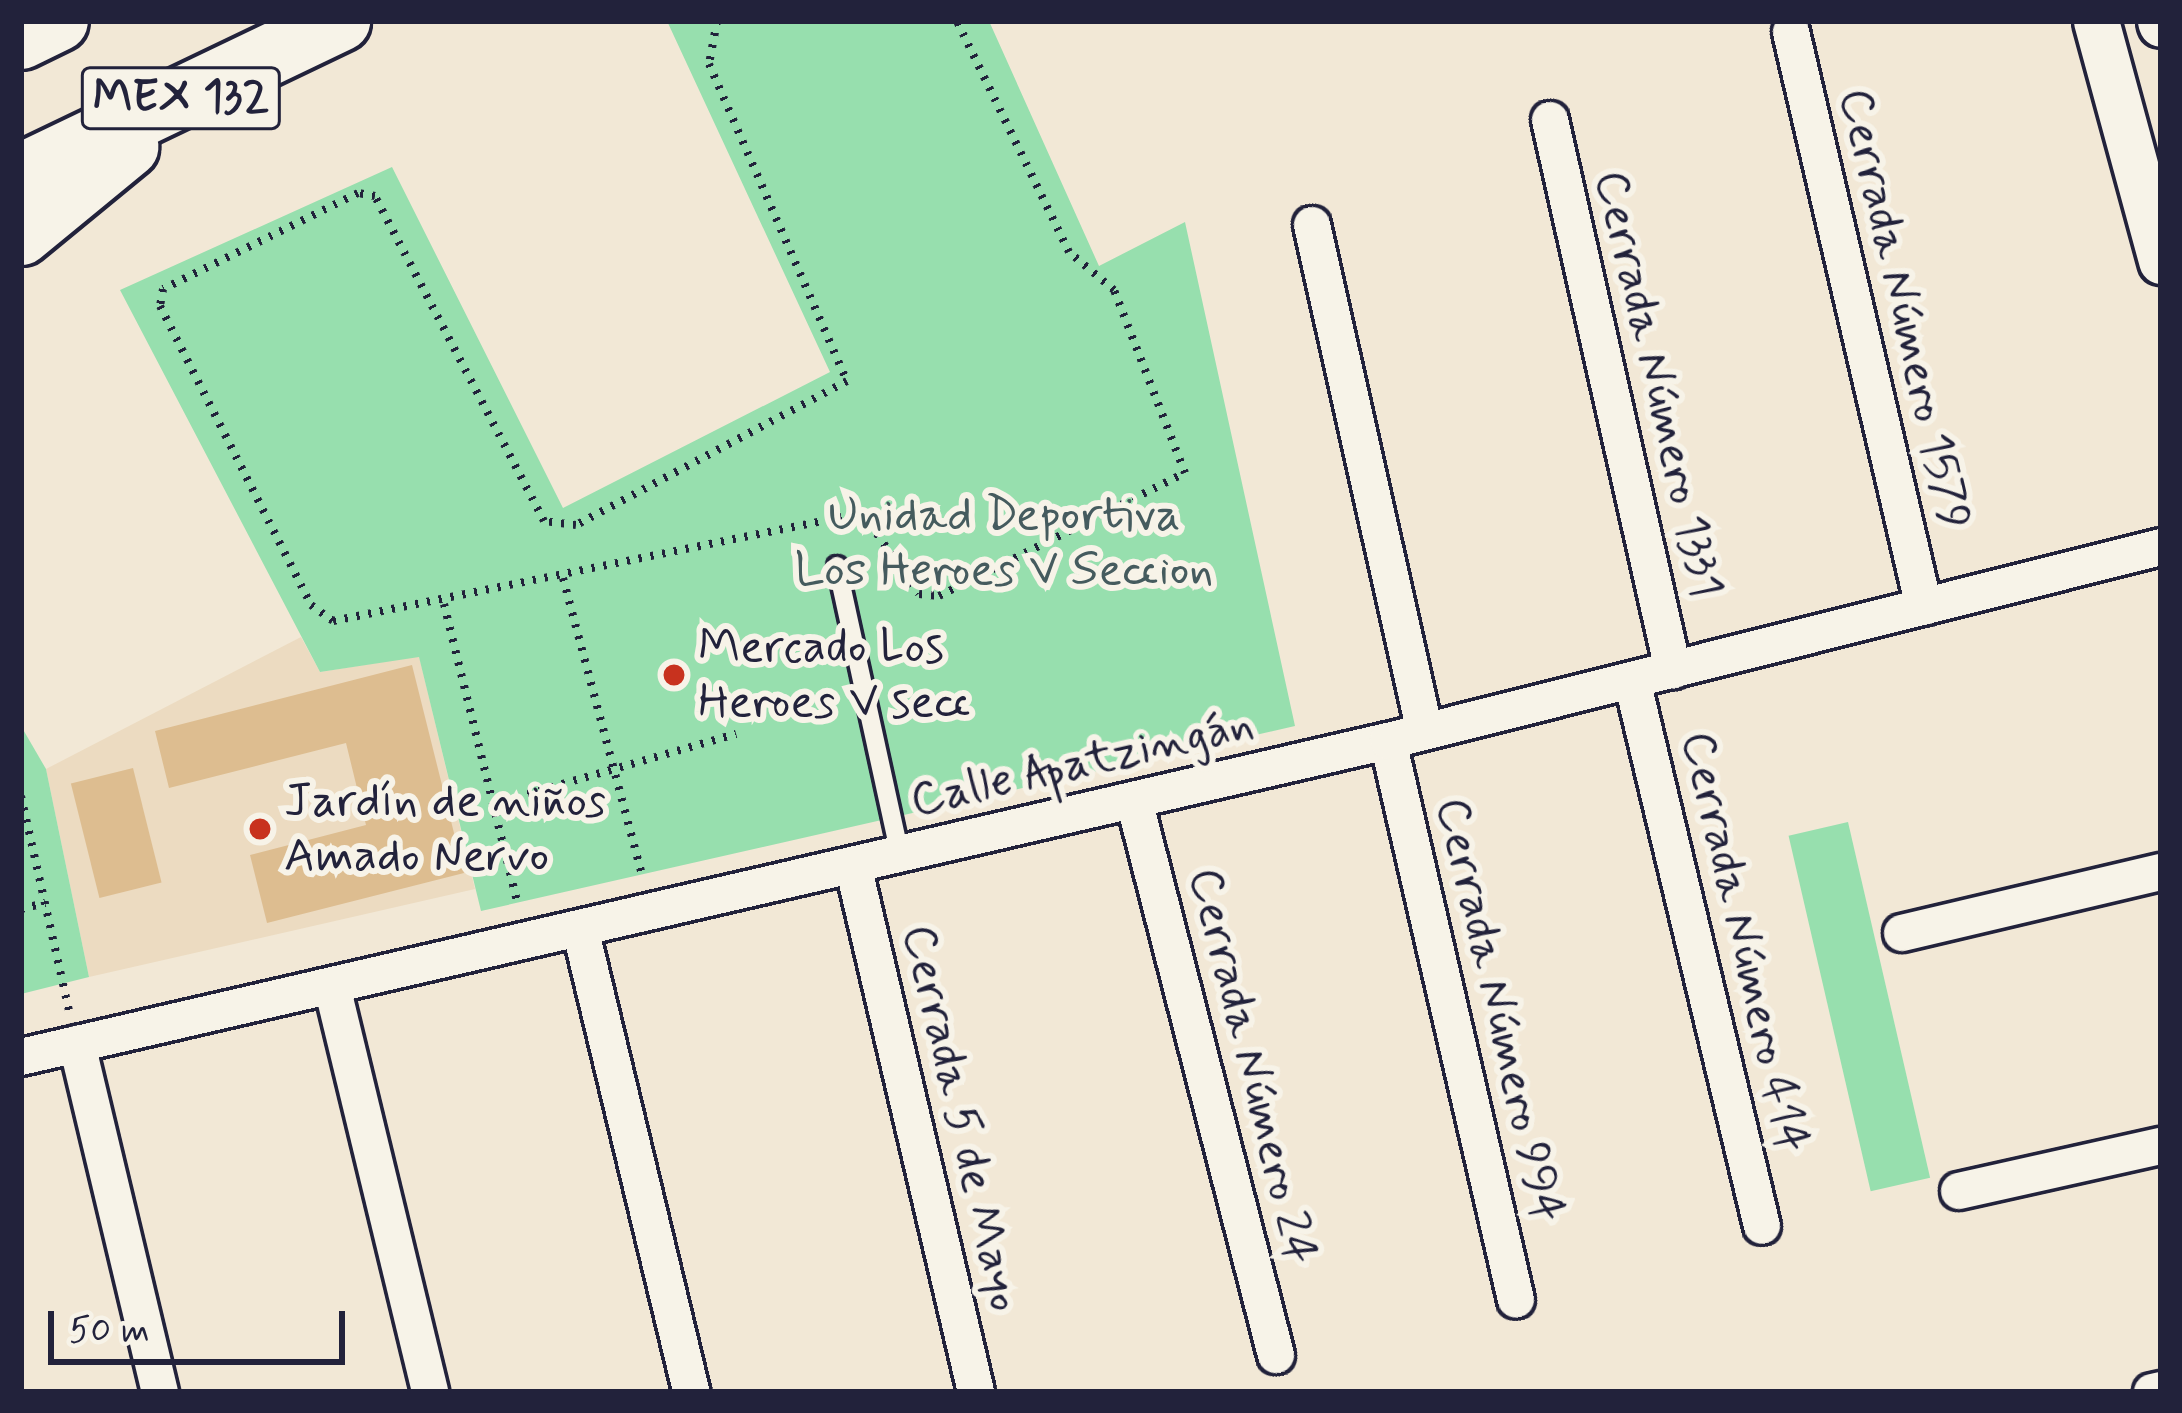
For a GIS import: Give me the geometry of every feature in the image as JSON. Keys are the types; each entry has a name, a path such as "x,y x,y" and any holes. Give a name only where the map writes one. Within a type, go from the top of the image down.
{"highway":[{"name":"MEX 132","path":"21,38 58,21"},
{"name":"MEX 132","path":"21,174 340,21"},
{"path":"21,235 183,97"}],"street":[{"path":"2096,21 2161,261"},
{"name":"Cerrada Número 1579","path":"1790,32 1924,607"},
{"name":"Cerrada Número 1331","path":"1550,120 1673,670"},
{"path":"1312,225 1425,732"},
{"name":"Calle Apatzingán","path":"21,1057 1388,741 2161,547"},
{"name":"Cerrada Número 414","path":"1632,680 1762,1226"},
{"name":"Cerrada Número 994","path":"1388,741 1516,1300"},
{"name":"Cerrada Número 24","path":"1134,800 1276,1355"},
{"name":"Cerrada 5 de Mayo","path":"853,865 976,1392"},
{"path":"1902,933 2161,872"},
{"path":"580,928 691,1392"},
{"path":"332,986 430,1392"},
{"path":"77,1044 160,1392"},
{"path":"1959,1191 2161,1147"},
{"path":"2152,1392 2161,1390"}],"lane":[{"path":"837,566 900,854"}],"path":[{"path":"717,21 709,64 847,381 576,525 544,521 376,196 338,202 163,289 160,306 311,604 356,623 847,515 870,524 919,594 939,596 1185,473 1114,290 1069,252 957,21"},
{"path":"563,578 652,911"},
{"path":"444,604 527,940"},
{"path":"493,804 736,734"},
{"path":"21,796 77,1044"},
{"path":"21,855 35,856"},
{"path":"21,909 45,903"}],"shaded area":[{"name":"Jardín de niños Amado Nervo","path":"301,637 320,672 419,656 475,889 89,977 46,769"}],"green space":[{"name":"Unidad Deportiva Los Heroes V Seccion","path":"667,21 989,21 1099,266 1185,222 1295,726 481,911 419,657 320,672 120,290 392,167 563,508 830,372"},
{"path":"21,726 46,769 89,977 21,994"},
{"path":"1848,822 1930,1178 1871,1191 1789,836"}],"building":[{"path":"412,665 464,873 267,923 250,855 366,825 346,743 169,788 155,731"},
{"path":"133,768 162,882 99,898 71,783"}],"place":[{"name":"Mercado Los Heroes V secc","path":"674,675"},
{"name":"Jardín de niños Amado Nervo","path":"260,829"}]}
